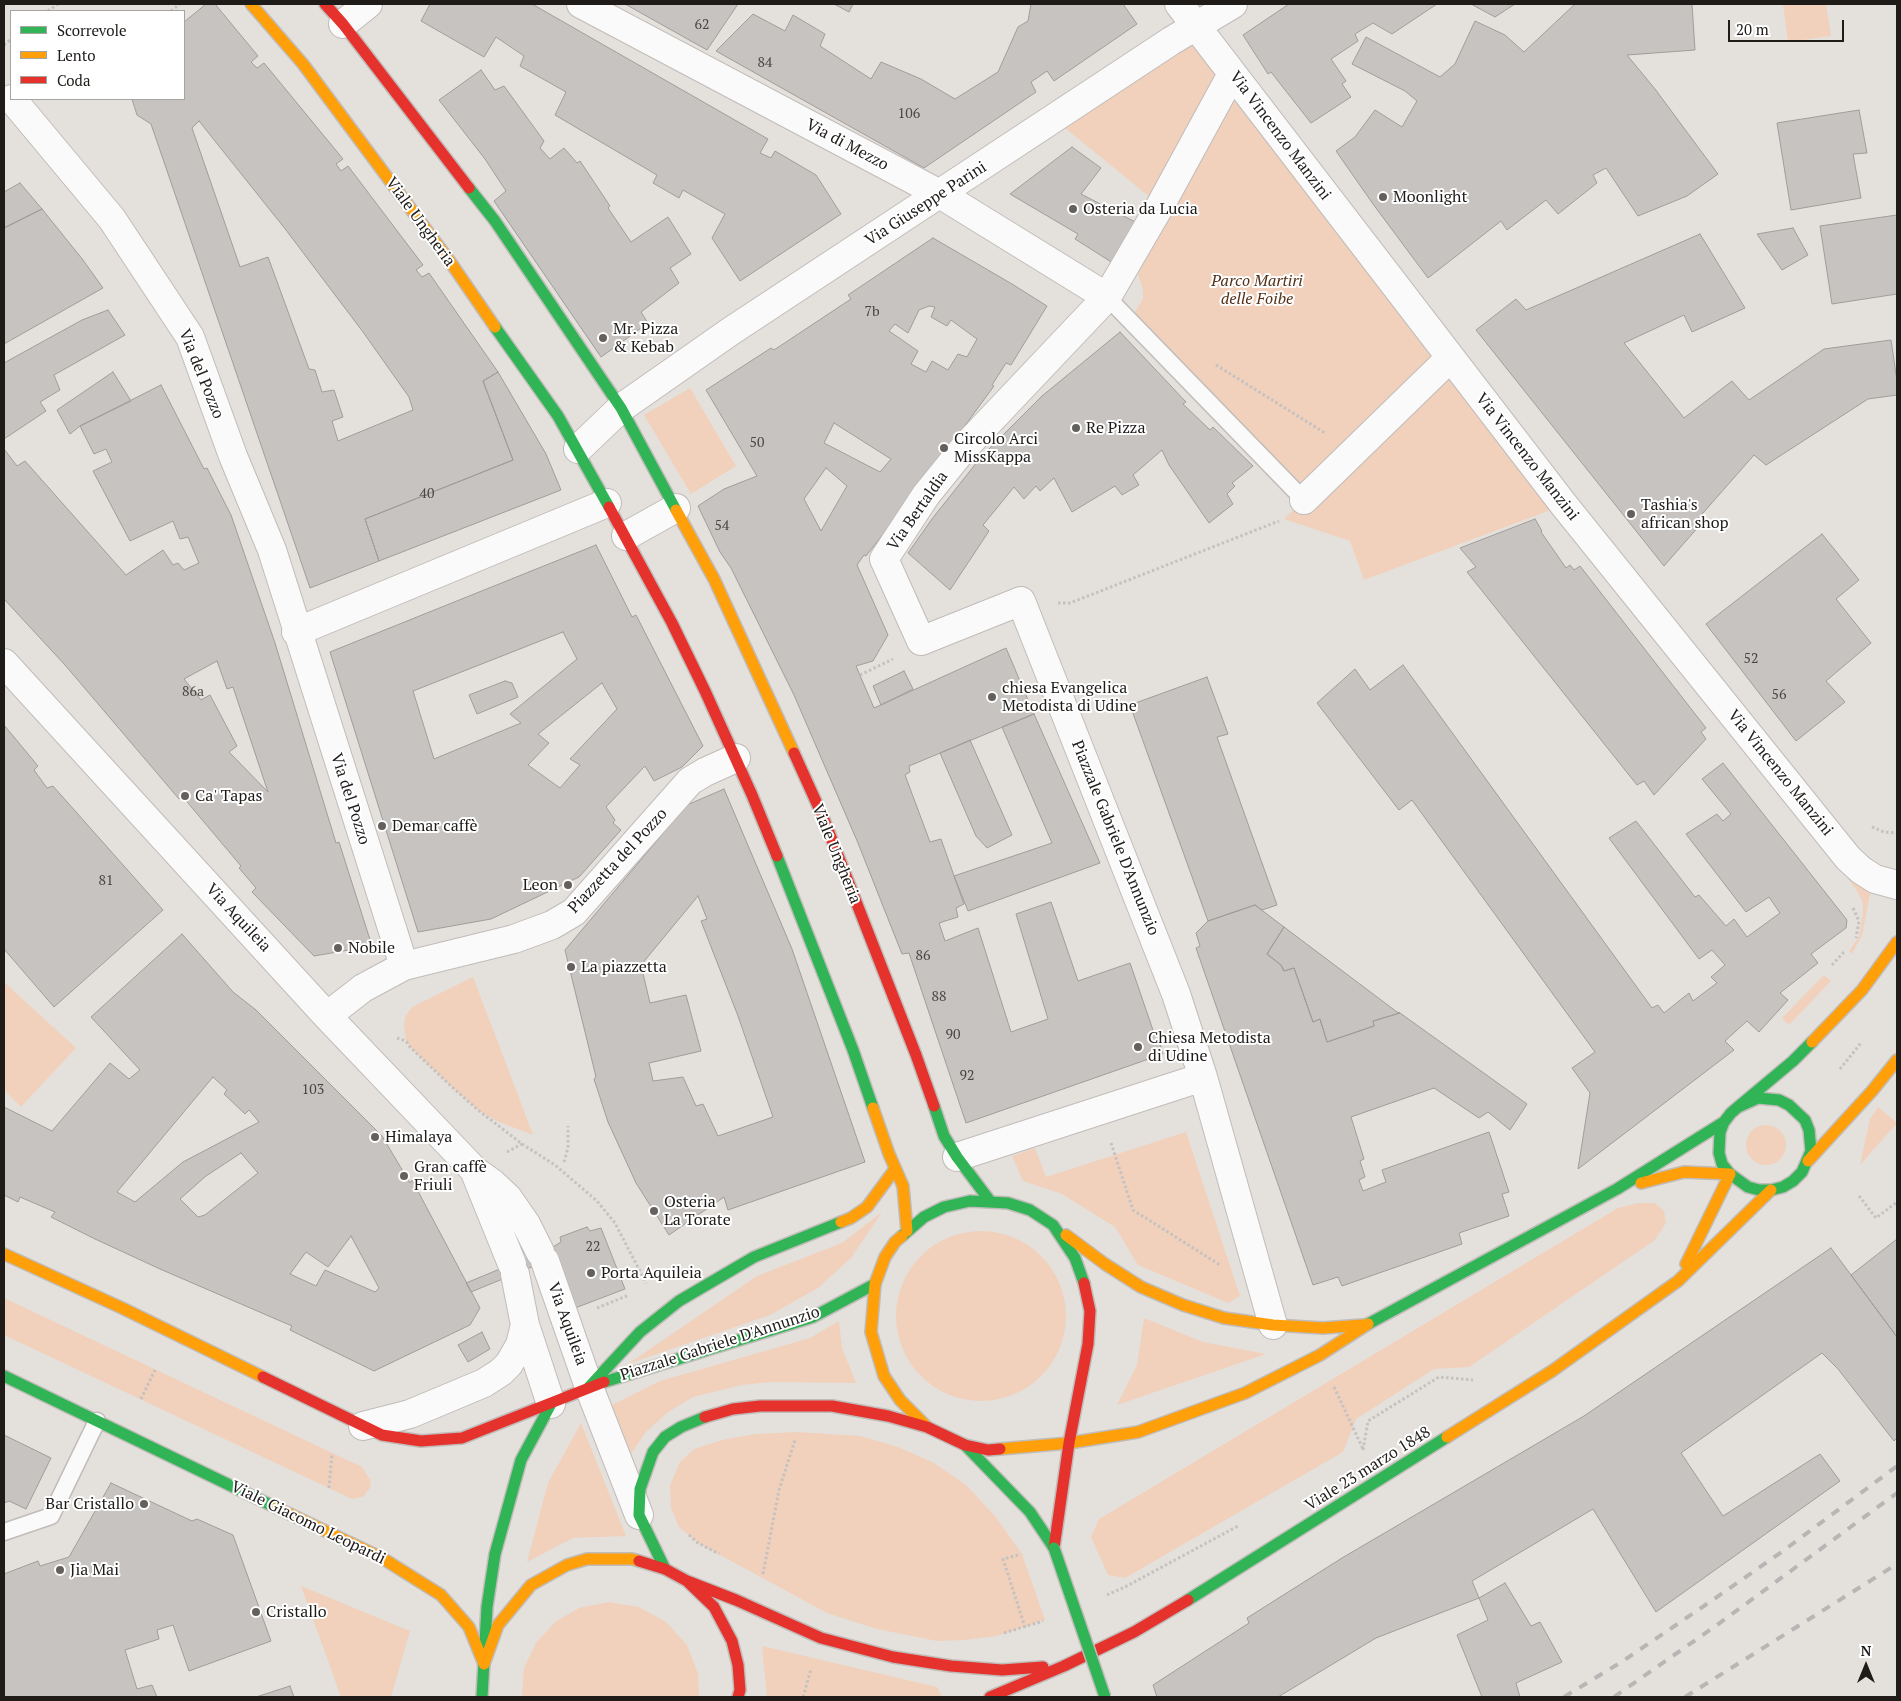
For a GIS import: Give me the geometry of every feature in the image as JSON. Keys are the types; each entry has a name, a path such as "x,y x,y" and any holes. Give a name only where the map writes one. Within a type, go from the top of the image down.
{"main road":[{"name":"Viale Ungheria","path":"250,4 302,64 451,263 552,408 578,449 626,536 672,623 736,758 815,952 853,1050 895,1169 903,1186 907,1231"},
{"name":"Viale Ungheria","path":"325,4 343,24 495,221 622,408 714,579 823,818 916,1055 944,1136 990,1201"},
{"path":"1771,1190 1759,1190 1748,1187 1730,1174 1722,1164 1719,1153 1720,1132 1724,1122 1730,1113 1793,1061 1862,990 1897,942"},
{"name":"Viale 23 marzo 1848","path":"1064,1666 1134,1632 1235,1572 1552,1371 1678,1281 1771,1190 1793,1181 1802,1172 1808,1161 1897,1060"},
{"path":"1738,1106 1758,1098 1780,1100 1789,1105 1805,1120 1809,1130 1811,1151 1808,1161"},
{"path":"665,1569 639,1515 640,1489 653,1452 666,1437 681,1426 733,1409 760,1406 832,1406 888,1416 927,1426 965,1445 988,1450 1069,1443 1138,1432 1245,1393 1320,1355 1367,1325 1617,1189 1724,1122"},
{"name":"Piazzale Gabriele D'Annunzio","path":"589,1386 640,1332 679,1301 754,1257 852,1218 876,1196 895,1169"},
{"path":"1617,1189 1684,1172 1730,1174"},
{"name":"Viale 23 marzo 1848","path":"1678,1281 1730,1174"},
{"path":"927,1426 900,1400 884,1376 877,1357 871,1332 875,1284 885,1257 907,1231 924,1218 944,1207 970,1201 1008,1203 1030,1210 1105,1264 1141,1287 1183,1305 1224,1318 1273,1325 1323,1328 1367,1325"},
{"path":"1053,1225 1075,1258 1085,1285 1090,1311 1087,1354 1069,1443 1054,1548"},
{"path":"4,1254 131,1312 363,1426"},
{"name":"Piazzale Gabriele D'Annunzio","path":"363,1426 382,1435 421,1441 462,1438 551,1404 589,1386 813,1317 875,1284"},
{"name":"Viale Giacomo Leopardi","path":"4,1376 382,1558 441,1595 469,1627 484,1664"},
{"path":"482,1697 487,1607 495,1554 521,1460 551,1404"},
{"path":"965,1445 1030,1512 1054,1548 1105,1697"},
{"path":"484,1664 498,1625 531,1585 567,1565 587,1560 632,1559 665,1569 687,1581 736,1600 821,1638 893,1657 951,1666 1002,1670 1064,1666"},
{"path":"687,1581 714,1607 732,1641 738,1665 740,1690 738,1697"},
{"path":"990,1697 1064,1666"}],"street":[{"path":"343,24 368,4"},
{"name":"Via di Mezzo","path":"581,4 940,194 1107,297"},
{"name":"Via Vincenzo Manzini","path":"1179,4 1574,518 1848,858 1875,879 1897,884"},
{"name":"Via Giuseppe Parini","path":"622,408 731,331 1233,4"},
{"name":"Via Bertaldia","path":"1021,601 921,641 884,559 926,496 964,448 1107,297 1160,206 1232,74"},
{"name":"Via del Pozzo","path":"14,100 112,219 190,337 233,456 272,550 296,632 404,966"},
{"path":"1304,500 1450,358"},
{"path":"578,449 622,408"},
{"path":"296,632 607,503"},
{"path":"626,536 676,508"},
{"name":"Piazzale Gabriele D'Annunzio","path":"1021,601 1176,994 1203,1077 1273,1325"},
{"name":"Via Aquileia","path":"4,663 327,1016 475,1171 508,1198 526,1224 542,1257 589,1386"},
{"name":"Piazzetta del Pozzo","path":"327,1016 363,988 404,966 514,939 552,924 574,912 690,781 736,758"},
{"path":"958,1158 1203,1077"},
{"name":"Via Aquileia","path":"475,1171 514,1269 525,1325 551,1404"},
{"name":"Via Aquileia","path":"363,1426 402,1416 484,1383 501,1372 516,1354 525,1325"},
{"path":"589,1386 639,1515"},
{"path":"472,1697 484,1664"}],"lane":[{"path":"1107,297 1304,500"},
{"path":"4,1532 52,1516 97,1421"}],"path":[{"path":"1209,360 1354,451"},
{"path":"1021,601 1070,603 1284,519 1304,500"},
{"path":"1872,827 1884,832 1897,834"},
{"path":"1849,902 1854,909 1858,921 1856,938 1851,945"},
{"path":"1832,964 1845,952"},
{"path":"406,1041 478,1110 522,1144 554,1165 597,1201 615,1223 644,1278"},
{"path":"564,1162 568,1148 568,1126"},
{"path":"1115,1155 1133,1210 1224,1268"},
{"path":"1859,1196 1876,1218 1897,1202"},
{"path":"596,1308 631,1294"},
{"path":"141,1399 155,1370"},
{"path":"1355,1455 1363,1450 1368,1421 1439,1378 1473,1380 1481,1375"},
{"path":"1333,1384 1363,1450"},
{"path":"754,1573 762,1578 779,1490 797,1432"},
{"path":"329,1488 332,1453"},
{"path":"1098,1598 1125,1587 1242,1524"},
{"path":"685,1532 698,1543 722,1556"},
{"path":"1022,1554 1003,1560 1025,1627"},
{"path":"996,1636 1046,1620"},
{"path":"803,1697 812,1666"}],"green space":[{"path":"1783,4 1826,4 1831,36 1788,42"},
{"name":"Parco Martiri delle Foibe","path":"1197,26 1564,505 1364,580 1350,541 1284,519 1304,500 1128,319 1143,299 1143,290 1138,274 1167,211 1054,119"},
{"path":"690,388 736,466 691,494 644,415"},
{"path":"1853,868 1872,884 1862,935 1852,954 1849,951 1859,936 1863,914 1863,903 1858,892 1847,877"},
{"path":"1824,975 1831,981 1789,1025 1782,1018"},
{"path":"473,977 533,1135 497,1121 478,1110 410,1047 406,1041 405,1017 412,1007"},
{"path":"4,982 76,1048 21,1107 4,1090"},
{"path":"1878,1107 1897,1123 1860,1165 1870,1119"},
{"path":"1770,1125 1777,1128 1783,1134 1786,1145 1785,1153 1777,1162 1770,1165 1762,1165 1755,1162 1747,1153 1746,1141 1749,1134 1758,1126"},
{"path":"1186,1132 1240,1296 1228,1303 1138,1265 1115,1227 1062,1194 1023,1181 1012,1156 1035,1148 1046,1177"},
{"path":"1638,1203 1655,1203 1664,1211 1666,1223 1655,1240 1469,1367 1434,1369 1356,1419 1343,1452 1125,1578 1108,1575 1091,1537 1099,1519 1618,1208"},
{"path":"882,1212 851,1258 818,1288 770,1315 628,1364 757,1276 842,1243"},
{"path":"973,1231 989,1231 1021,1241 1035,1250 1047,1262 1056,1276 1062,1291 1066,1316 1062,1341 1056,1356 1047,1370 1035,1382 1021,1391 1006,1397 989,1401 973,1401 941,1391 927,1382 915,1370 906,1356 900,1341 896,1324 896,1308 906,1276 915,1262 927,1250 941,1241 956,1235"},
{"path":"4,1298 362,1467 371,1481 370,1488 363,1497 352,1499 4,1335"},
{"path":"1144,1318 1203,1342 1266,1354 1117,1405 1137,1365"},
{"path":"839,1321 842,1348 856,1383 771,1382 742,1385 693,1397 667,1413 646,1432 630,1455 608,1407 660,1381 810,1338"},
{"path":"581,1423 626,1536 573,1538 527,1562 548,1483"},
{"path":"797,1432 860,1436 898,1447 934,1463 966,1485 995,1516 1022,1554 1045,1620 997,1636 965,1640 937,1641 877,1629 827,1613 698,1543 679,1527 671,1508 670,1485 680,1462 694,1449 722,1440 755,1434"},
{"path":"301,1586 410,1631 391,1697 341,1697"},
{"path":"609,1602 639,1607 666,1622 687,1645 698,1674 699,1697 522,1697 524,1668 536,1643 555,1622 579,1608"},
{"path":"762,1646 937,1687 942,1697 767,1697"}],"building":[{"path":"206,4 215,4 258,56 251,62 257,68 264,63 343,159 336,164 341,171 348,166 423,265 416,270 422,277 429,273 498,372 483,381 513,460 365,519 379,561 310,588 151,124 137,115 132,100 185,100 185,21","holes":["199,121 286,230 363,332 409,397 413,410 338,441 332,421 343,417 334,390 322,392 315,370 309,369 268,257 240,267 192,128"]},
{"path":"430,4 532,4 768,139 760,153 771,158 775,151 816,175 841,214 740,281 712,238 725,214 683,190 679,198 653,183 657,175 555,115 566,92 520,66 524,56 496,37 484,57 421,21"},
{"path":"625,4 738,4 707,50"},
{"path":"834,4 853,4 849,12"},
{"path":"1031,4 1123,4 1137,24 1054,81 1047,71 1031,82 1036,92 924,168 716,51 753,14 785,31 793,15 825,34 820,46 871,79 881,62 921,79 955,99 998,72 1018,27 1028,21"},
{"path":"1289,4 1437,4 1392,34 1373,23 1355,34 1358,41 1331,59 1346,81 1342,84 1351,97 1311,123 1271,72 1268,74 1243,35"},
{"path":"1471,4 1515,4 1495,17"},
{"path":"1575,4 1692,4 1695,50 1627,55 1655,89 1718,174 1687,196 1638,216 1606,168 1593,175 1597,183 1558,214 1546,200 1507,230 1501,221 1428,278 1336,151 1355,137 1375,110 1402,127 1417,101 1405,91 1352,64 1366,37 1440,77 1455,64 1475,21 1505,35 1524,52"},
{"path":"481,70 495,90 504,86 544,141 540,148 550,159 564,148 577,163 580,161 631,242 668,217 691,254 670,268 679,283 641,312 648,323 601,357 494,201 506,191 485,159 439,100"},
{"path":"1859,110 1867,153 1853,154 1861,198 1791,210 1777,123"},
{"name":"Osteria da Lucia","path":"1072,147 1101,168 1081,194 1139,224 1116,265 1075,239 1078,234 1010,194"},
{"path":"20,183 42,209 4,228 4,192"},
{"path":"42,209 103,288 4,344 4,228"},
{"path":"1897,215 1897,294 1832,304 1820,226"},
{"path":"1793,228 1808,255 1782,270 1757,234"},
{"path":"1700,234 1745,308 1692,332 1684,315 1624,343 1684,418 1732,381 1749,400 1824,349 1891,340 1897,381 1897,395 1868,399 1766,465 1754,455 1696,521 1700,525 1664,566 1476,330 1516,299 1526,310"},
{"path":"933,238 1047,306 1011,365 1006,363 992,385 994,386 925,480 857,565 888,635 873,661 856,666 874,708 1006,648 1034,714 909,766 910,772 905,775 930,842 941,839 964,904 956,908 958,917 939,923 945,941 978,928 1011,1032 1048,1019 1016,914 1051,902 1078,981 1130,963 1163,1054 966,1123 909,953 902,954 858,843 794,695 698,506 724,489 757,476 706,390 771,348 774,350 851,299 848,295","holes":["929,306 935,307 931,317 947,326 951,320 977,339 967,357 958,354 948,370 932,361 926,372 911,364 918,351 889,331 895,324 908,333 919,310","834,423 891,459 880,472 824,443","826,468 847,486 821,531 804,499"]},
{"path":"108,310 125,335 54,375 60,390 40,402 46,411 4,439 4,363 82,320"},
{"path":"1120,332 1186,402 1183,404 1210,430 1213,427 1253,466 1232,483 1235,486 1227,494 1233,504 1209,523 1169,465 1162,450 1133,475 1139,485 1122,495 1115,486 1072,512 1054,478 1040,491 1036,486 1024,499 1014,487 983,525 989,531 950,590 908,553 981,457 1042,396"},
{"path":"113,372 131,401 80,426 70,434 57,410"},
{"path":"498,372 546,454 561,490 379,561 365,519 513,460 483,381"},
{"path":"161,385 204,469 207,468 231,515 275,643 336,843 339,842 372,946 314,956 252,892 256,888 239,868 241,866 183,797 179,799 65,665 4,599 4,449 17,466 25,461 126,575 163,550 173,565 178,563 184,570 199,563 188,537 180,539 173,521 130,541 93,471 112,462 106,449 94,454 80,426","holes":["217,661 227,689 233,687 268,792 229,752 237,746 210,695 201,700 184,679"]},
{"path":"1535,519 1541,532 1566,568 1570,565 1574,570 1580,566 1706,728 1701,732 1706,739 1654,795 1644,781 1637,785 1467,572 1476,567 1460,548"},
{"path":"1822,534 1859,580 1836,599 1871,643 1826,681 1845,702 1796,741 1706,624"},
{"path":"596,545 632,617 636,615 703,746 682,767 654,781 645,766 606,807 615,820 613,823 621,830 579,877 491,919 418,932 330,652","holes":["563,632 577,659 510,714 521,723 434,759 413,691","602,683 617,709 570,759 580,765 560,788 528,765 549,743 538,734"]},
{"path":"1403,665 1652,1008 1658,1005 1664,1013 1689,993 1693,1001 1717,983 1711,977 1725,965 1712,950 1699,959 1609,838 1636,821 1695,897 1699,895 1726,926 1734,919 1747,937 1780,913 1769,897 1746,912 1686,834 1717,814 1723,821 1731,814 1702,779 1723,763 1847,920 1846,928 1811,954 1818,963 1780,993 1788,1000 1759,1032 1747,1021 1725,1041 1734,1050 1578,1169 1590,1093 1572,1068 1595,1052 1412,800 1399,810 1317,703 1355,669 1370,690"},
{"path":"904,671 913,689 881,705 873,686"},
{"path":"1207,677 1228,734 1217,737 1277,905 1262,910 1255,905 1208,921 1130,705"},
{"path":"505,681 512,683 518,697 477,714 469,695"},
{"path":"1034,714 1100,863 968,911 954,876 1052,843 1002,727"},
{"path":"4,725 38,766 34,770 47,788 53,786 163,910 54,1007 4,949"},
{"path":"970,740 1012,835 987,848 976,836 940,753"},
{"path":"724,789 792,949 865,1162 728,1210 724,1197 669,1235 636,1183 608,1122 594,1079 596,1077 565,950 687,805","holes":["698,896 707,919 701,921 738,1016 773,1117 718,1136 703,1104 696,1106 683,1077 653,1081 649,1063 701,1051 686,995 650,1003 641,965"]},
{"path":"1255,905 1284,927 1267,954 1281,965 1284,971 1294,968 1313,1022 1320,1019 1327,1042 1374,1026 1373,1021 1400,1013 1527,1104 1510,1130 1488,1112 1479,1118 1434,1088 1351,1117 1364,1159 1360,1161 1365,1177 1359,1180 1363,1191 1386,1182 1382,1170 1489,1132 1509,1192 1502,1194 1509,1216 1459,1233 1462,1244 1342,1286 1338,1277 1313,1285 1196,948 1200,946 1196,933 1208,921"},
{"path":"1284,927 1400,1013 1373,1021 1374,1026 1327,1042 1320,1019 1313,1022 1294,968 1284,971 1281,965 1267,954"},
{"path":"182,934 233,992 256,1010 382,1136 410,1183 412,1180 480,1308 470,1325 374,1371 290,1330 292,1326 160,1269 51,1217 55,1212 20,1197 18,1202 4,1195 4,1107 52,1131 110,1063 129,1079 140,1070 91,1017","holes":["213,1077 227,1090 224,1094 245,1114 249,1110 259,1122 183,1162 135,1202 117,1192","241,1153 258,1173 205,1215 198,1217 180,1199 206,1176","351,1236 379,1288 375,1292 325,1270 316,1286 290,1274 306,1252 328,1267"]},
{"name":"Porta Aquileia","path":"587,1227 590,1231 601,1228 625,1289 575,1308 553,1247 561,1242 560,1237"},
{"path":"1897,1239 1897,1337 1851,1275"},
{"name":"Porta Aquileia","path":"553,1247 556,1257 471,1292 466,1283"},
{"path":"1831,1248 1897,1337 1897,1438 1894,1441 1838,1369 1822,1353 1681,1453 1723,1516 1820,1454 1840,1481 1656,1612 1593,1509 1472,1581 1479,1598 1376,1638 1278,1697 1157,1697 1153,1685 1249,1623 1247,1618 1342,1558 1584,1416"},
{"path":"482,1332 490,1349 468,1362 458,1345"},
{"path":"4,1435 51,1458 26,1509 9,1501 4,1503"},
{"path":"111,1483 192,1521 197,1519 233,1535 271,1641 189,1671 173,1625 157,1630 159,1639 125,1650 137,1689 152,1685 157,1697 4,1697 4,1574 38,1561 40,1566 69,1557"},
{"path":"1505,1583 1531,1626 1540,1622 1562,1662 1516,1683 1520,1697 1482,1697 1457,1635 1488,1620 1479,1598"},
{"path":"290,1686 294,1697 256,1697"}],"railway":[{"path":"1564,1697 1623,1661 1704,1606 1783,1551 1897,1466"},
{"path":"1614,1697 1717,1625 1897,1493"},
{"path":"1685,1697 1897,1564"}],"traffic: fast":[{"path":"469,188 495,221 621,408 676,510"},
{"path":"495,327 558,416 609,507"},
{"path":"777,856 853,1050 873,1108"},
{"path":"1738,1107 1758,1098 1779,1100 1789,1105 1805,1120 1809,1130 1811,1151 1802,1172 1793,1181 1783,1187 1771,1190 1759,1190 1748,1187 1730,1174 1722,1164 1719,1153 1720,1132 1724,1122 1731,1113 1738,1107 1793,1061 1812,1042"},
{"path":"934,1106 944,1136 957,1157 990,1201"},
{"path":"1368,1324 1617,1189 1724,1122"},
{"path":"902,1236 924,1217 944,1207 970,1201 1008,1203 1030,1210 1053,1225 1075,1258 1084,1283"},
{"path":"589,1387 640,1332 679,1301 754,1257 841,1222"},
{"path":"604,1382 813,1317 875,1284"},
{"path":"4,1376 277,1508"},
{"path":"482,1697 487,1607 495,1554 521,1460 551,1404"},
{"path":"665,1569 639,1515 640,1489 653,1452 665,1437 681,1427 705,1417"},
{"path":"1188,1600 1447,1437"},
{"path":"965,1445 1030,1512 1054,1548"},
{"path":"1054,1548 1105,1697"}],"traffic: slow":[{"path":"251,4 303,64 451,263 495,327"},
{"path":"676,510 714,579 794,753"},
{"path":"1812,1042 1862,990 1897,942"},
{"path":"1808,1161 1872,1091 1897,1060"},
{"path":"873,1108 889,1154 903,1186 907,1231"},
{"path":"841,1222 851,1218 867,1207 895,1169"},
{"path":"1641,1183 1684,1172 1730,1174"},
{"path":"1686,1264 1730,1174"},
{"path":"1447,1437 1552,1371 1678,1281 1771,1190"},
{"path":"1066,1235 1105,1264 1141,1287 1183,1305 1224,1318 1273,1325 1323,1328 1363,1325"},
{"path":"902,1236 895,1242 885,1257 875,1284 871,1332 884,1376 900,1400 927,1427"},
{"path":"4,1254 122,1308 263,1377"},
{"path":"1000,1449 1069,1443 1138,1432 1245,1393 1320,1355 1368,1324"},
{"path":"277,1508 382,1558 441,1595 469,1627 484,1664"},
{"path":"484,1664 498,1625 531,1585 567,1565 587,1559 632,1559 639,1561"}],"traffic: jam":[{"path":"325,4 343,24 469,188"},
{"path":"609,507 672,623 705,691 777,856"},
{"path":"794,753 823,817 934,1106"},
{"path":"1054,1548 1069,1443 1088,1344 1090,1311 1084,1283"},
{"path":"263,1377 382,1435 421,1441 462,1438 604,1382"},
{"path":"705,1417 733,1409 760,1406 832,1406 888,1416 927,1427 965,1445 988,1450 1000,1449"},
{"path":"639,1561 665,1569 687,1581 714,1607 732,1641 738,1665 740,1690 738,1697"},
{"path":"687,1581 736,1600 821,1638 893,1657 951,1666 1002,1670 1043,1667"},
{"path":"990,1697 1064,1666 1134,1632 1188,1600"}],"place":[{"name":"Moonlight","path":"1383,197"},
{"name":"Osteria da Lucia","path":"1073,209"},
{"name":"Mr. Pizza & Kebab","path":"603,338"},
{"name":"Re Pizza","path":"1076,428"},
{"name":"Circolo Arci MissKappa","path":"944,448"},
{"name":"Tashia's african shop","path":"1631,514"},
{"name":"chiesa Evangelica Metodista di Udine","path":"992,697"},
{"name":"Ca' Tapas","path":"185,796"},
{"name":"Demar caffè","path":"382,826"},
{"name":"Leon","path":"568,885"},
{"name":"Nobile","path":"338,948"},
{"name":"La piazzetta","path":"571,967"},
{"name":"Chiesa Metodista di Udine","path":"1138,1047"},
{"name":"Himalaya","path":"375,1137"},
{"name":"Gran caffè Friuli","path":"404,1176"},
{"name":"Osteria La Torate","path":"654,1211"},
{"name":"Porta Aquileia","path":"591,1273"},
{"name":"Bar Cristallo","path":"144,1504"},
{"name":"Jia Mai","path":"60,1570"},
{"name":"Cristallo","path":"256,1612"}]}
